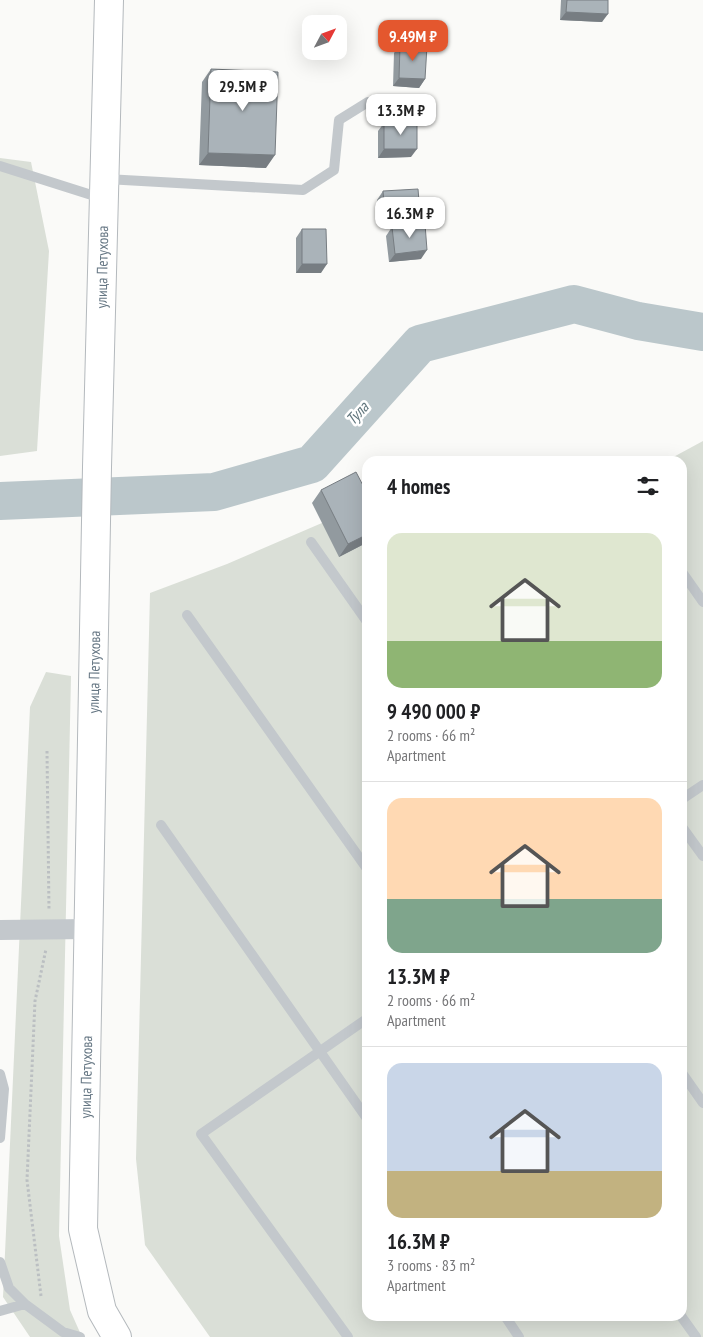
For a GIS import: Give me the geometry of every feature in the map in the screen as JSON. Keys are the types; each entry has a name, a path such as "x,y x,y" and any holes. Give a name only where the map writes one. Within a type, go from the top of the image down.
{"highway":[{"name":"улица Петухова","path":"109,0 83,1229 102,1311 112,1336"}],"street":[{"path":"0,930 89,929"}],"lane":[{"path":"0,166 104,200 303,190 334,170 339,120 368,102"},
{"path":"311,542 362,614"},
{"path":"687,579 703,602"},
{"path":"187,614 362,862"},
{"path":"687,796 703,785"},
{"path":"161,825 362,1111"},
{"path":"687,834 703,856"},
{"path":"348,1337 201,1134 362,1022"},
{"path":"0,1074 4,1088 0,1138"},
{"path":"687,1081 703,1103"},
{"path":"0,1262 9,1288 25,1304 63,1332 80,1337"},
{"path":"0,1311 25,1304"},
{"path":"508,1321 519,1337"},
{"path":"685,1321 696,1337"}],"path":[{"path":"43,1317 27,1180 35,1001 50,930 47,751"}],"shaded area":[{"path":"0,158 31,162 49,251 37,451 0,456"},
{"path":"703,441 703,1337 210,1337 145,1245 136,1159 150,593 227,564 362,507 362,1321 687,1321 687,456 675,456"},
{"path":"46,672 71,676 59,1236 70,1310 82,1337 30,1337 3,1297 30,707"}],"building":[{"path":"567,0 608,0 608,14 566,12"},
{"path":"400,45 427,46 425,79 399,78"},
{"path":"211,69 278,72 275,155 208,153"},
{"path":"417,122 417,149 384,149 384,123"},
{"path":"418,189 420,213 385,214 383,191"},
{"path":"425,224 427,250 395,254 392,227"},
{"path":"302,229 326,229 327,264 302,264"},
{"path":"356,472 362,484 362,537 348,544 321,490"}],"waterway":[{"name":"Тула","path":"0,501 214,492 312,464 420,344 574,304 638,321 703,332"}]}
